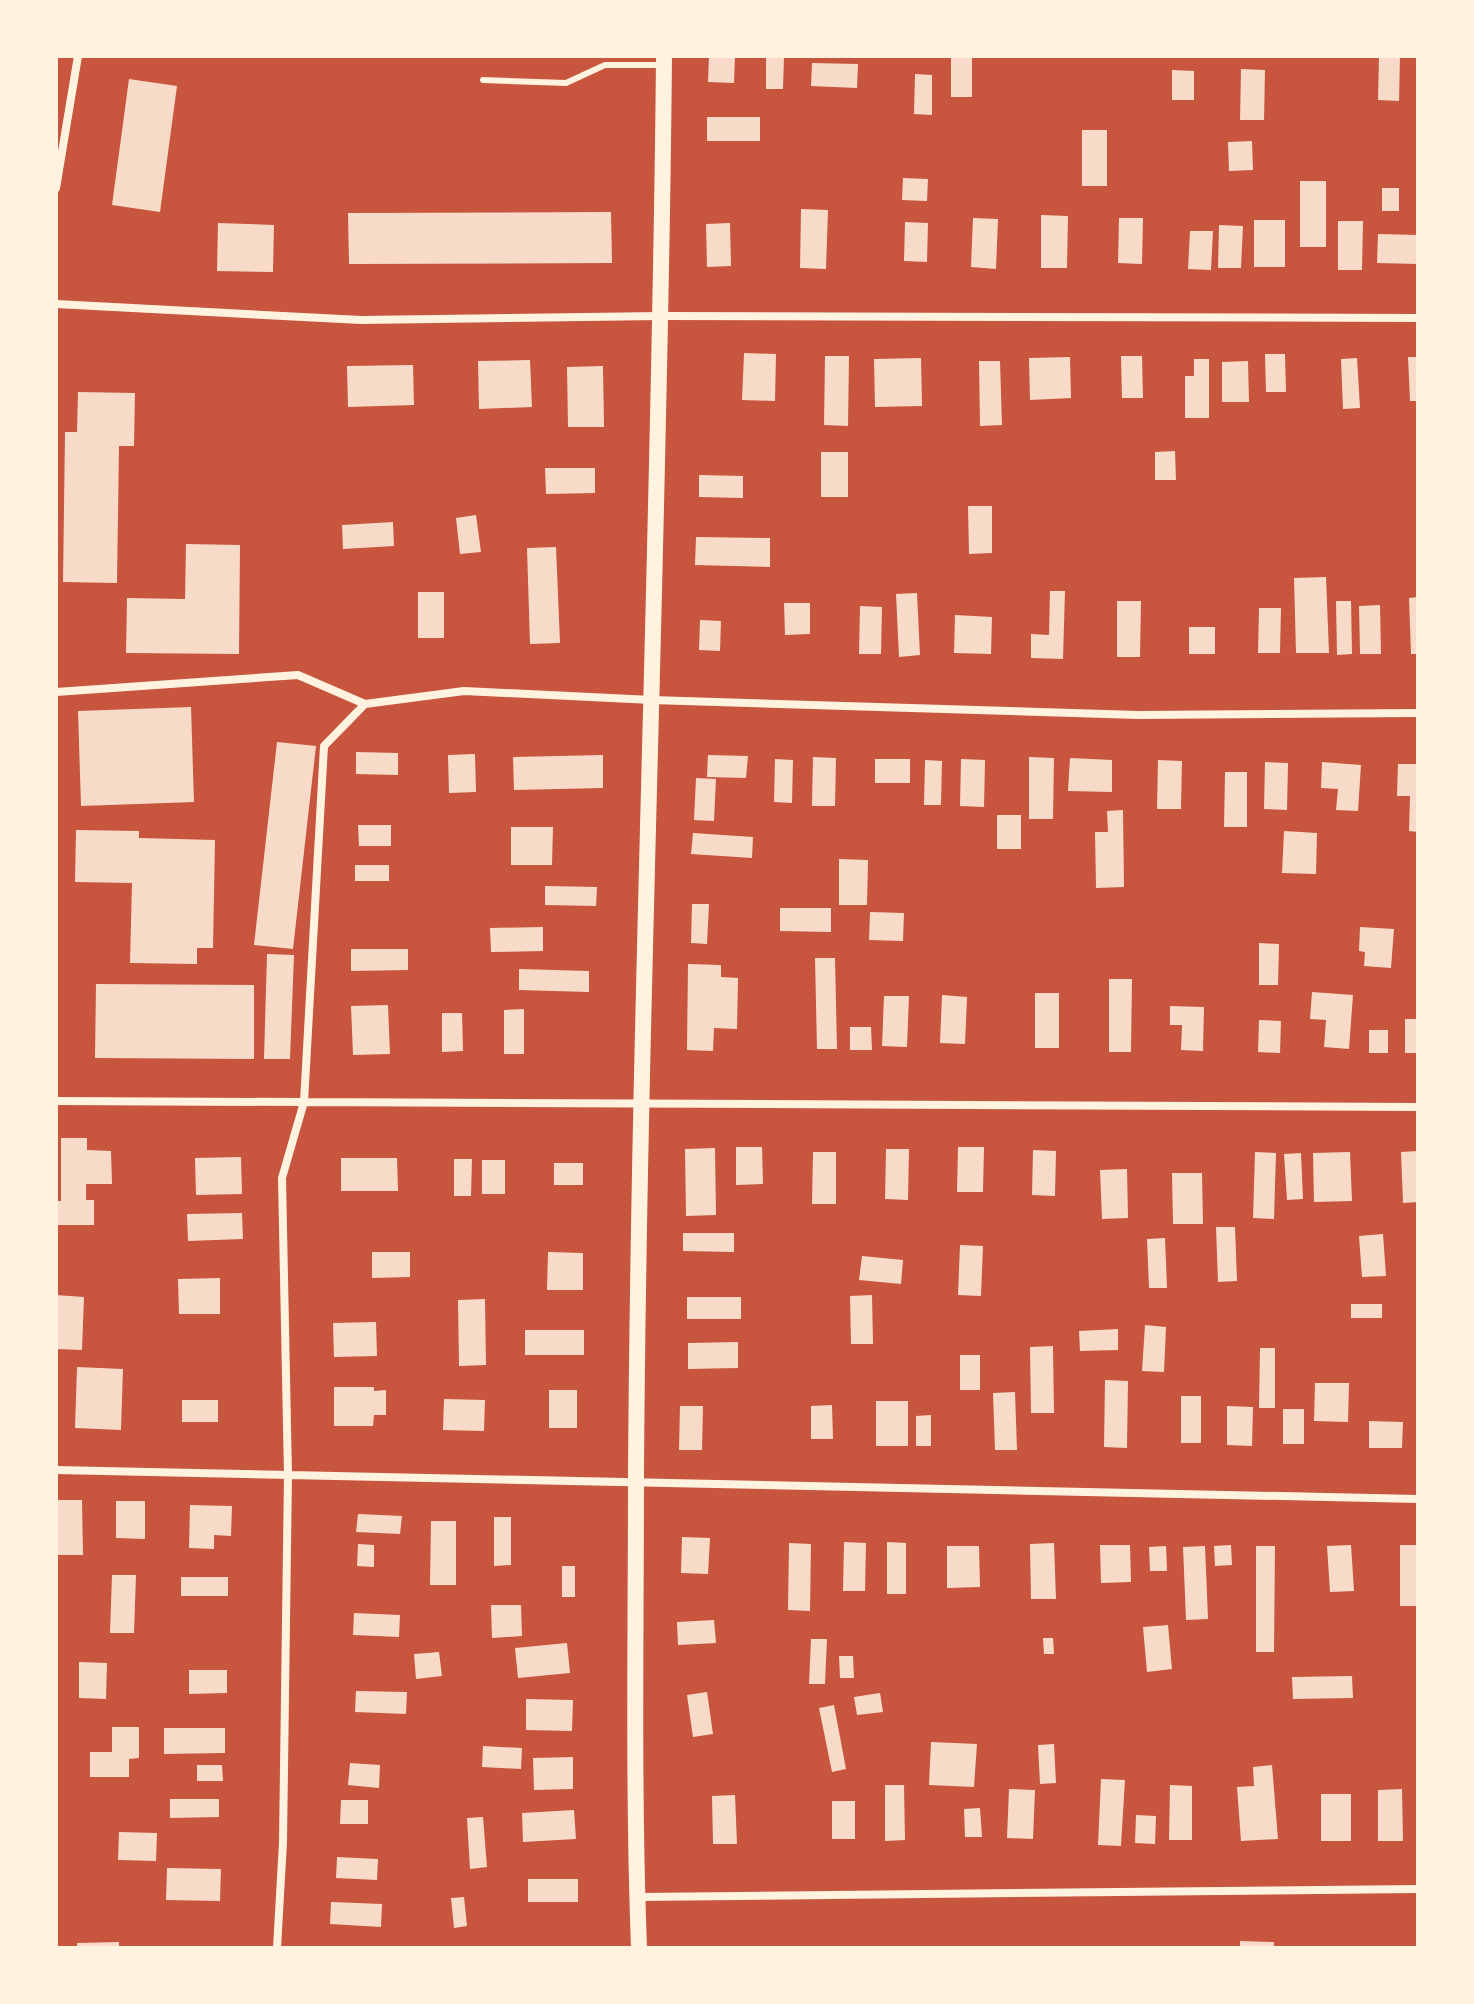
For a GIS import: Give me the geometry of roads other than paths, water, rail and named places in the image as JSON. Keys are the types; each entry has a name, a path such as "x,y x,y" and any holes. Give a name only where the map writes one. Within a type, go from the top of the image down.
{"main road":[{"path":"639,1948 634,1815 636,1482 664,60"}],"street":[{"path":"56,188 78,56"},
{"path":"56,304 361,320 661,316 1418,318"},
{"path":"56,692 298,675 365,704 464,691 1138,715 1418,713"},
{"path":"277,1948 283,1842 288,1475 282,1178 304,1102 324,746 365,704"},
{"path":"56,1101 1418,1107"},
{"path":"56,1470 1418,1499"},
{"path":"637,1897 1418,1889"}],"lane":[{"path":"483,80 566,83 605,65 664,60"}]}
